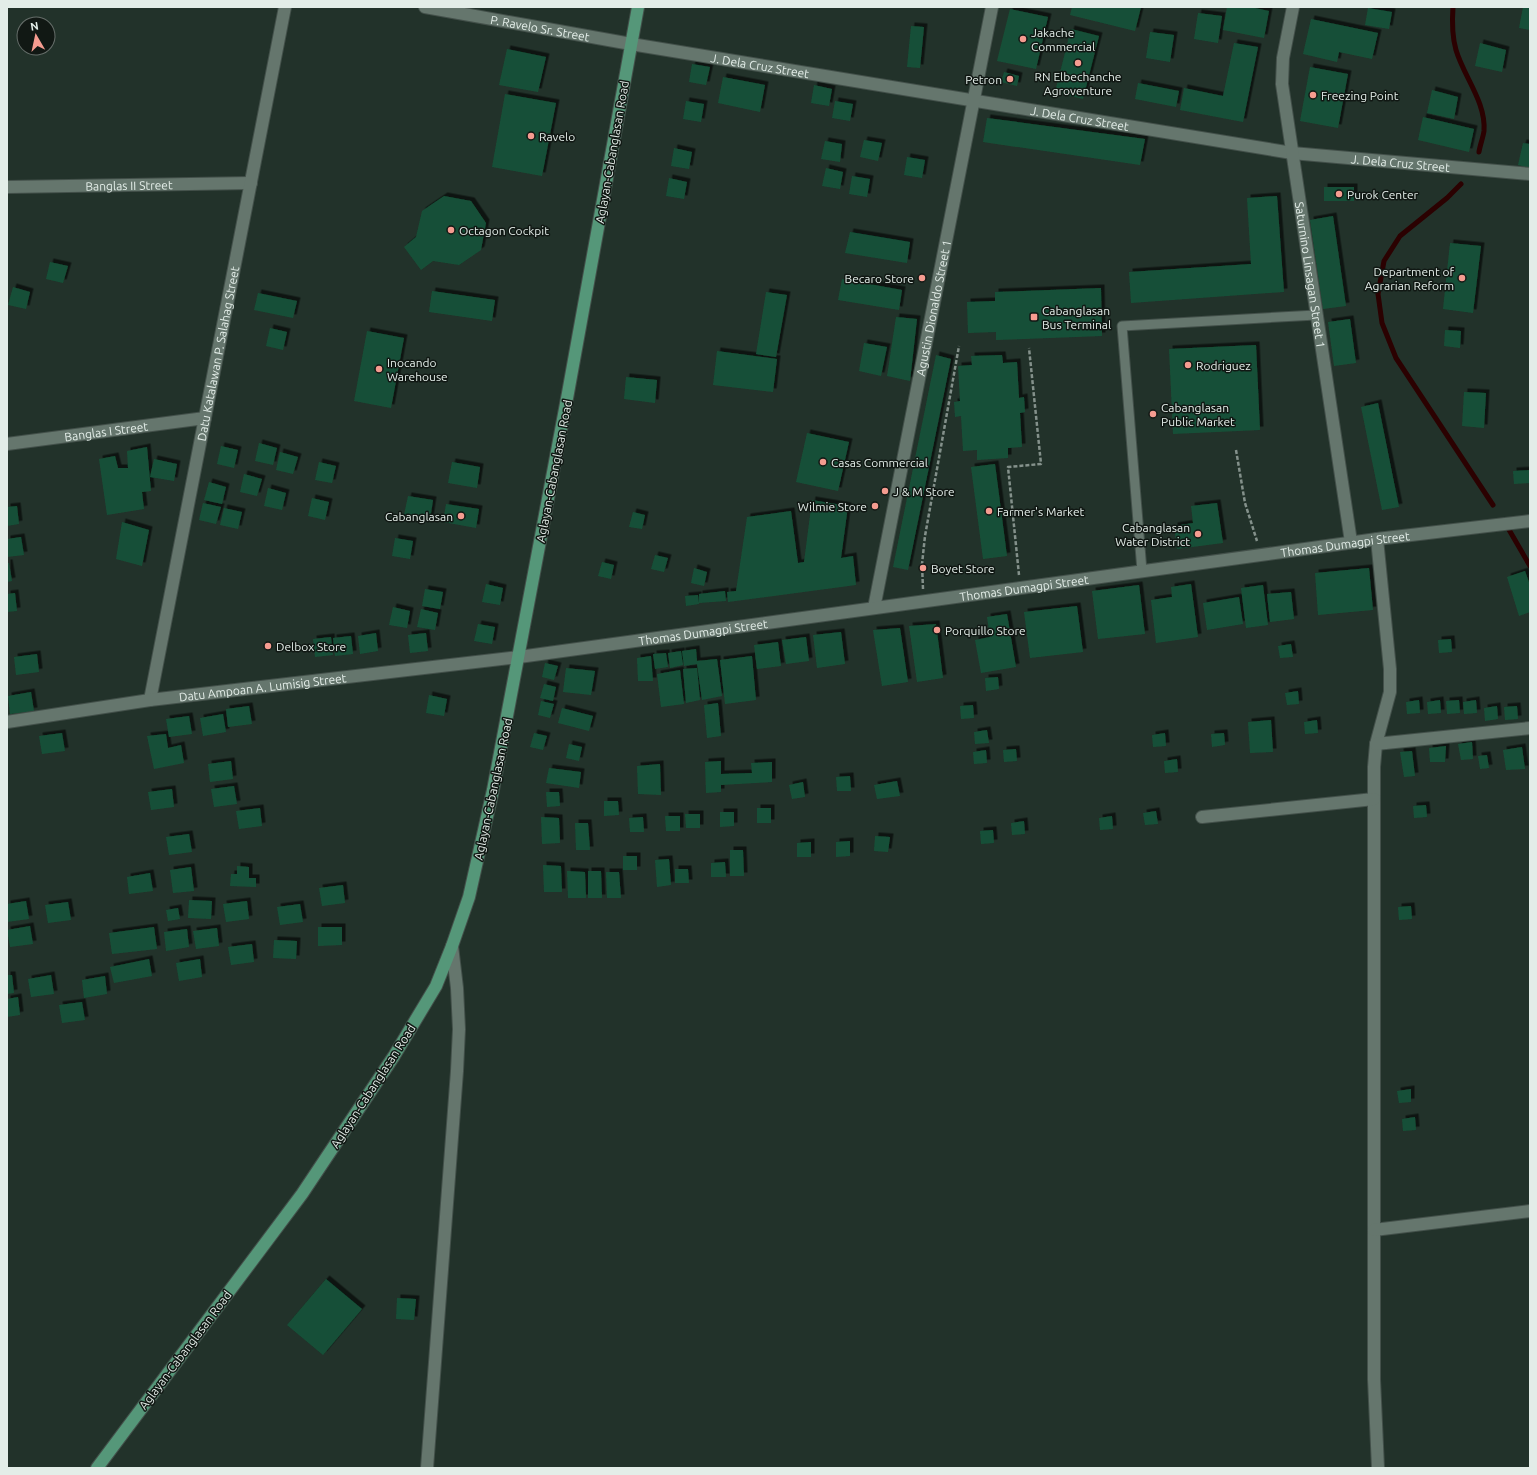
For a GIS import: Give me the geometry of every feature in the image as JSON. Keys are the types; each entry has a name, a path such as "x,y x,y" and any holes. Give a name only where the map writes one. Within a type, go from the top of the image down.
{"main road":[{"name":"Aglayan-Cabanglasan Road","path":"97,1468 302,1194 394,1056 436,986 452,946 469,897 480,852 519,657 638,7"}],"street":[{"name":"Datu Katalawan P. Salahag Street","path":"150,700 285,7"},
{"name":"P. Ravelo Sr. Street","path":"425,7 631,44"},
{"name":"Agustin Dionaldo Street 1","path":"874,608 992,7"},
{"name":"Saturnino Linsagan Street 1","path":"1293,7 1283,58 1282,84 1351,542"},
{"name":"J. Dela Cruz Street","path":"631,44 1292,152 1530,174"},
{"name":"Banglas II Street","path":"7,187 251,183"},
{"name":"Banglas I Street","path":"7,444 205,418"},
{"name":"Thomas Dumagpi Street","path":"519,657 1351,542 1530,521"},
{"path":"1377,539 1390,669 1390,692 1376,744 1374,799 1374,1379 1378,1468"},
{"name":"Datu Ampoan A. Lumisig Street","path":"7,722 150,700 519,657"},
{"path":"1376,744 1530,728"},
{"path":"1202,818 1374,799"},
{"path":"427,1468 457,1071 459,1029 457,988 452,946"},
{"path":"1374,1230 1530,1211"}],"lane":[{"path":"1142,571 1122,326 1316,315"}],"path":[{"path":"924,601 922,576 923,552 959,346"},
{"path":"1020,588 1008,467 1041,464 1029,348"},
{"path":"1236,450 1245,503 1262,554"}],"building":[{"path":"1072,7 1141,7 1135,31 1070,15"},
{"path":"1227,7 1250,7 1269,11 1264,38 1223,30"},
{"path":"1523,7 1530,7 1530,30 1519,28"},
{"path":"1368,8 1392,12 1389,29 1365,25"},
{"name":"Jakache Commercial","path":"1010,9 1048,17 1036,69 997,61"},
{"path":"1198,13 1222,16 1218,43 1194,39"},
{"path":"1311,19 1378,33 1372,59 1339,52 1337,62 1303,54"},
{"path":"911,26 924,27 920,68 907,67"},
{"path":"1071,29 1099,36 1083,99 1055,92"},
{"path":"1150,32 1174,35 1170,62 1146,58"},
{"path":"1234,43 1258,47 1243,122 1180,110 1184,88 1223,96"},
{"path":"1480,43 1506,50 1502,72 1475,66"},
{"path":"507,49 546,57 538,92 499,85"},
{"path":"692,64 710,67 706,85 689,82"},
{"path":"1310,67 1348,74 1338,128 1300,121"},
{"name":"Petron","path":"1004,72 1019,76 1017,86 1001,82"},
{"path":"723,77 765,85 760,112 718,103"},
{"path":"1138,83 1179,91 1176,107 1135,99"},
{"path":"814,85 832,89 829,106 811,103"},
{"path":"1432,90 1458,97 1454,119 1427,113"},
{"path":"505,94 556,103 542,176 492,167"},
{"path":"686,101 704,104 701,122 683,119"},
{"path":"835,101 853,104 850,121 832,118"},
{"path":"1423,117 1474,129 1469,152 1418,140"},
{"path":"987,118 1145,139 1140,165 983,142"},
{"path":"864,140 882,143 878,161 860,157"},
{"path":"825,141 842,144 840,162 821,159"},
{"path":"1523,143 1530,144 1530,168 1518,165"},
{"path":"674,148 692,152 689,169 671,166"},
{"path":"907,157 925,160 922,178 904,175"},
{"path":"826,168 843,172 840,189 822,186"},
{"path":"852,176 870,179 867,197 849,194"},
{"path":"669,178 687,182 684,199 666,196"},
{"name":"Purok Center","path":"1324,187 1354,187 1354,201 1324,201"},
{"name":"Octagon Cockpit","path":"444,196 471,201 486,223 481,250 459,265 433,261 421,270 404,247 416,237 422,211"},
{"path":"1277,196 1284,292 1131,303 1129,272 1251,264 1247,198"},
{"path":"1333,216 1346,306 1323,309 1310,220"},
{"path":"850,232 910,242 907,263 845,253"},
{"name":"Department of Agrarian Reform","path":"1450,243 1481,246 1473,313 1443,309"},
{"path":"50,262 68,266 63,283 46,279"},
{"path":"842,279 902,290 899,310 838,300"},
{"path":"13,287 30,292 26,309 8,305"},
{"name":"Cabanglasan Bus Terminal","path":"1101,288 1102,336 996,340 996,332 968,333 967,302 995,301 995,292"},
{"path":"432,291 495,300 492,321 429,312"},
{"path":"766,292 787,295 776,357 756,354"},
{"path":"258,293 297,301 293,318 254,310"},
{"path":"896,317 917,319 910,381 887,376"},
{"path":"1350,319 1356,363 1334,366 1328,322"},
{"path":"270,328 287,332 283,350 266,346"},
{"path":"1445,330 1461,331 1460,348 1444,346"},
{"name":"Inocando Warehouse","path":"367,331 404,338 391,408 354,401"},
{"path":"864,343 887,347 881,376 859,371"},
{"path":"1256,345 1260,430 1173,434 1169,349"},
{"path":"717,351 777,359 773,392 713,385"},
{"path":"936,355 951,359 908,570 893,567"},
{"path":"1002,355 1003,363 1017,362 1019,398 1024,397 1025,412 1020,413 1022,447 1008,448 1008,458 977,460 977,450 963,451 961,416 955,417 954,402 960,401 958,366 972,365 971,356"},
{"path":"626,377 657,380 655,403 624,399"},
{"path":"1464,392 1486,393 1484,428 1462,426"},
{"path":"1378,403 1399,507 1382,510 1361,407"},
{"name":"Casas Commercial","path":"807,433 849,442 838,491 796,482"},
{"path":"259,443 277,448 273,465 255,461"},
{"path":"221,446 238,450 234,468 217,464"},
{"path":"147,447 151,491 142,492 144,509 107,515 99,459 115,456 118,468 128,468 127,451"},
{"path":"280,452 298,457 293,474 276,470"},
{"path":"154,459 177,464 174,481 150,477"},
{"path":"319,462 336,466 332,483 315,480"},
{"path":"452,462 480,467 477,488 448,483"},
{"name":"Farmer's Market","path":"995,464 1007,556 983,559 971,467"},
{"path":"1530,470 1530,483 1514,484 1513,471"},
{"path":"244,474 262,479 257,496 240,492"},
{"path":"209,482 226,487 222,504 204,500"},
{"path":"268,488 286,493 282,510 264,506"},
{"path":"408,496 433,500 430,520 404,515"},
{"path":"312,498 329,502 325,520 308,516"},
{"path":"812,500 848,506 841,558 853,556 856,585 728,602 727,592 736,591 747,517 791,511 798,563 804,562"},
{"path":"203,503 221,507 216,524 199,520"},
{"name":"Cabanglasan Water District","path":"1217,503 1223,543 1177,549 1174,526 1193,523 1191,506"},
{"name":"Cabanglasan","path":"446,504 479,509 476,528 443,522"},
{"path":"17,506 19,524 7,526 7,507"},
{"path":"224,508 242,512 238,529 220,525"},
{"path":"633,512 645,515 642,529 629,527"},
{"path":"122,522 149,530 142,566 116,559"},
{"path":"21,537 24,555 7,557 7,539"},
{"path":"395,538 413,541 410,559 392,556"},
{"path":"655,555 668,558 664,572 651,569"},
{"path":"602,562 614,565 611,579 598,576"},
{"path":"7,563 9,563 12,581 7,582"},
{"path":"694,568 707,572 704,586 691,583"},
{"path":"1369,568 1373,610 1318,615 1315,573"},
{"path":"1525,571 1530,585 1530,612 1519,616 1507,577"},
{"path":"486,584 503,588 500,605 482,602"},
{"path":"1191,584 1198,637 1156,643 1151,600 1172,597 1171,587"},
{"path":"1139,585 1145,634 1098,639 1092,591"},
{"path":"1263,585 1268,625 1246,628 1241,588"},
{"path":"425,589 443,592 440,609 422,606"},
{"path":"725,591 726,601 699,603 699,594"},
{"path":"1291,592 1294,619 1270,622 1267,594"},
{"path":"15,593 17,611 7,612 7,594"},
{"path":"698,595 699,604 686,606 685,596"},
{"path":"1239,597 1243,624 1207,630 1203,603"},
{"path":"1077,606 1083,652 1030,658 1024,612"},
{"path":"393,607 410,611 407,628 389,625"},
{"path":"421,609 438,613 435,630 417,627"},
{"path":"1007,614 1016,667 981,673 975,640 990,637 987,617"},
{"path":"478,624 495,627 492,644 474,641"},
{"path":"936,624 943,678 917,682 909,626"},
{"path":"900,628 908,682 882,686 873,630"},
{"path":"841,632 845,664 817,668 813,635"},
{"path":"376,633 378,651 360,654 358,636"},
{"path":"426,633 428,651 410,653 408,635"},
{"path":"351,636 353,654 335,656 333,638"},
{"path":"331,637 333,655 315,657 313,639"},
{"path":"806,637 809,661 786,664 782,640"},
{"path":"1451,639 1452,652 1439,653 1438,640"},
{"path":"778,642 781,666 757,669 754,645"},
{"path":"1291,644 1293,657 1280,658 1278,646"},
{"path":"696,649 697,661 717,659 722,696 702,700 697,664 684,666 682,651"},
{"path":"681,651 683,665 670,668 668,653"},
{"path":"666,653 668,667 655,669 653,654"},
{"path":"37,654 39,672 16,675 14,657"},
{"path":"651,656 653,681 638,681 637,658"},
{"path":"752,656 756,700 725,704 720,660"},
{"path":"545,663 558,666 554,680 542,677"},
{"path":"566,668 595,671 591,695 563,692"},
{"path":"697,668 700,700 686,703 683,669"},
{"path":"680,670 684,704 661,707 657,674"},
{"path":"998,677 999,689 986,691 985,678"},
{"path":"544,684 556,687 553,701 540,698"},
{"path":"1298,691 1299,704 1287,705 1285,693"},
{"path":"31,692 34,711 10,714 8,696"},
{"path":"429,695 447,699 444,716 426,713"},
{"path":"1419,700 1420,713 1407,714 1406,702"},
{"path":"1440,700 1441,713 1428,714 1427,702"},
{"path":"1459,700 1460,713 1447,714 1446,701"},
{"path":"1476,700 1477,713 1464,714 1463,702"},
{"path":"541,701 554,704 550,718 538,715"},
{"path":"718,703 721,736 707,738 704,705"},
{"path":"973,705 974,718 961,719 960,706"},
{"path":"249,706 252,724 228,727 226,709"},
{"path":"1497,706 1498,719 1485,721 1484,708"},
{"path":"1517,706 1518,719 1505,720 1504,707"},
{"path":"562,708 593,716 589,731 558,723"},
{"path":"223,714 226,732 203,736 200,718"},
{"path":"189,716 192,734 169,737 166,719"},
{"path":"1271,720 1273,752 1250,753 1248,722"},
{"path":"1317,720 1318,733 1305,734 1304,722"},
{"path":"987,730 989,743 975,744 974,732"},
{"path":"62,733 65,751 42,754 39,736"},
{"path":"534,733 547,736 543,750 530,747"},
{"path":"1165,733 1166,746 1153,747 1152,735"},
{"path":"1224,733 1225,745 1212,747 1211,734"},
{"path":"166,734 168,748 181,745 184,763 154,769 147,736"},
{"path":"1472,742 1473,759 1461,760 1458,744"},
{"path":"569,744 582,747 579,761 566,758"},
{"path":"1446,746 1445,762 1430,762 1429,748"},
{"path":"1522,747 1525,769 1506,770 1503,750"},
{"path":"1016,749 1017,761 1004,762 1003,750"},
{"path":"986,750 987,763 974,764 973,752"},
{"path":"1412,751 1415,776 1404,777 1400,752"},
{"path":"1487,755 1489,768 1480,769 1478,756"},
{"path":"1177,759 1178,772 1165,773 1164,761"},
{"path":"231,761 233,779 210,782 208,764"},
{"path":"721,761 721,774 752,773 751,763 772,762 772,782 721,785 721,792 706,793 705,762"},
{"path":"660,764 661,795 638,794 637,766"},
{"path":"549,768 581,772 579,788 546,783"},
{"path":"850,776 851,791 837,791 836,777"},
{"path":"897,781 900,796 877,799 874,785"},
{"path":"803,782 805,797 792,799 789,785"},
{"path":"234,786 237,804 214,807 211,789"},
{"path":"172,789 174,807 151,810 148,792"},
{"path":"546,792 559,792 560,806 547,807"},
{"path":"604,801 618,801 619,815 604,816"},
{"path":"1426,805 1427,817 1414,818 1413,806"},
{"path":"260,808 262,826 239,829 236,811"},
{"path":"757,808 771,808 771,823 757,823"},
{"path":"1156,811 1158,824 1145,825 1143,813"},
{"path":"720,812 734,812 734,826 720,827"},
{"path":"685,814 700,814 700,828 686,828"},
{"path":"665,816 680,816 680,831 666,831"},
{"path":"1112,816 1113,829 1100,830 1099,818"},
{"path":"541,817 559,818 560,843 542,844"},
{"path":"643,817 644,832 630,832 629,818"},
{"path":"1024,821 1025,834 1012,835 1011,823"},
{"path":"575,823 588,823 590,850 576,850"},
{"path":"993,830 994,843 981,844 980,831"},
{"path":"189,834 192,852 169,855 166,837"},
{"path":"875,836 890,837 888,852 874,851"},
{"path":"850,841 850,856 836,857 836,842"},
{"path":"811,842 811,857 797,857 797,843"},
{"path":"730,850 743,850 744,876 730,876"},
{"path":"623,856 637,856 637,870 623,870"},
{"path":"669,859 671,885 657,887 655,860"},
{"path":"725,862 726,877 711,877 711,863"},
{"path":"543,865 561,866 562,892 544,892"},
{"path":"237,866 249,867 249,878 256,878 256,887 230,886 231,874 237,874"},
{"path":"191,867 194,891 173,893 170,870"},
{"path":"675,869 688,869 689,883 675,883"},
{"path":"567,871 585,872 586,898 568,898"},
{"path":"588,871 601,871 602,898 588,898"},
{"path":"606,872 619,872 621,898 607,898"},
{"path":"150,873 153,891 129,894 127,877"},
{"path":"343,885 345,903 322,906 319,888"},
{"path":"189,900 212,901 211,919 188,918"},
{"path":"26,901 29,919 7,922 7,904"},
{"path":"247,901 249,919 226,922 223,904"},
{"path":"68,902 71,920 48,923 45,905"},
{"path":"300,904 303,922 280,925 277,907"},
{"path":"1411,906 1412,919 1399,920 1398,907"},
{"path":"178,908 180,919 168,921 166,910"},
{"path":"30,926 33,944 10,947 7,930"},
{"path":"154,927 157,949 112,954 109,933"},
{"path":"318,927 342,927 342,945 318,946"},
{"path":"217,928 219,946 196,949 193,931"},
{"path":"187,929 189,947 166,951 164,932"},
{"path":"274,940 297,941 296,959 273,958"},
{"path":"252,944 254,962 231,965 228,947"},
{"path":"149,959 152,976 114,983 110,967"},
{"path":"200,959 202,977 179,981 176,963"},
{"path":"7,975 12,975 14,993 7,994"},
{"path":"51,975 54,994 31,997 28,979"},
{"path":"105,976 107,994 84,998 82,980"},
{"path":"18,997 20,1015 7,1017 7,999"},
{"path":"82,1002 85,1020 62,1023 59,1005"},
{"path":"1411,1089 1411,1102 1399,1103 1397,1091"},
{"path":"1415,1117 1416,1130 1403,1131 1402,1119"},
{"path":"326,1279 362,1309 323,1355 287,1325"},
{"path":"397,1298 416,1299 414,1320 396,1319"}],"waterway":[{"path":"1453,7 1452,18 1456,50 1478,100 1484,120 1484,131 1479,152"},
{"path":"1461,184 1447,198 1400,236 1384,261 1378,294 1382,323 1396,358 1493,505"},
{"path":"1508,528 1530,566"}],"place":[{"name":"Jakache Commercial","path":"1023,39"},
{"name":"RN Elbechanche Agroventure","path":"1078,63"},
{"name":"Petron","path":"1010,79"},
{"name":"Freezing Point","path":"1313,95"},
{"name":"Ravelo","path":"531,136"},
{"name":"Purok Center","path":"1339,194"},
{"name":"Octagon Cockpit","path":"451,230"},
{"name":"Becaro Store","path":"922,278"},
{"name":"Department of Agrarian Reform","path":"1462,278"},
{"name":"Cabanglasan Bus Terminal","path":"1034,317"},
{"name":"Rodriguez","path":"1188,365"},
{"name":"Inocando Warehouse","path":"379,369"},
{"name":"Cabanglasan Public Market","path":"1153,414"},
{"name":"Casas Commercial","path":"823,462"},
{"name":"J & M Store","path":"885,491"},
{"name":"Wilmie Store","path":"875,506"},
{"name":"Farmer's Market","path":"989,511"},
{"name":"Cabanglasan","path":"461,516"},
{"name":"Cabanglasan Water District","path":"1198,534"},
{"name":"Boyet Store","path":"923,568"},
{"name":"Porquillo Store","path":"937,630"},
{"name":"Delbox Store","path":"268,646"}]}
